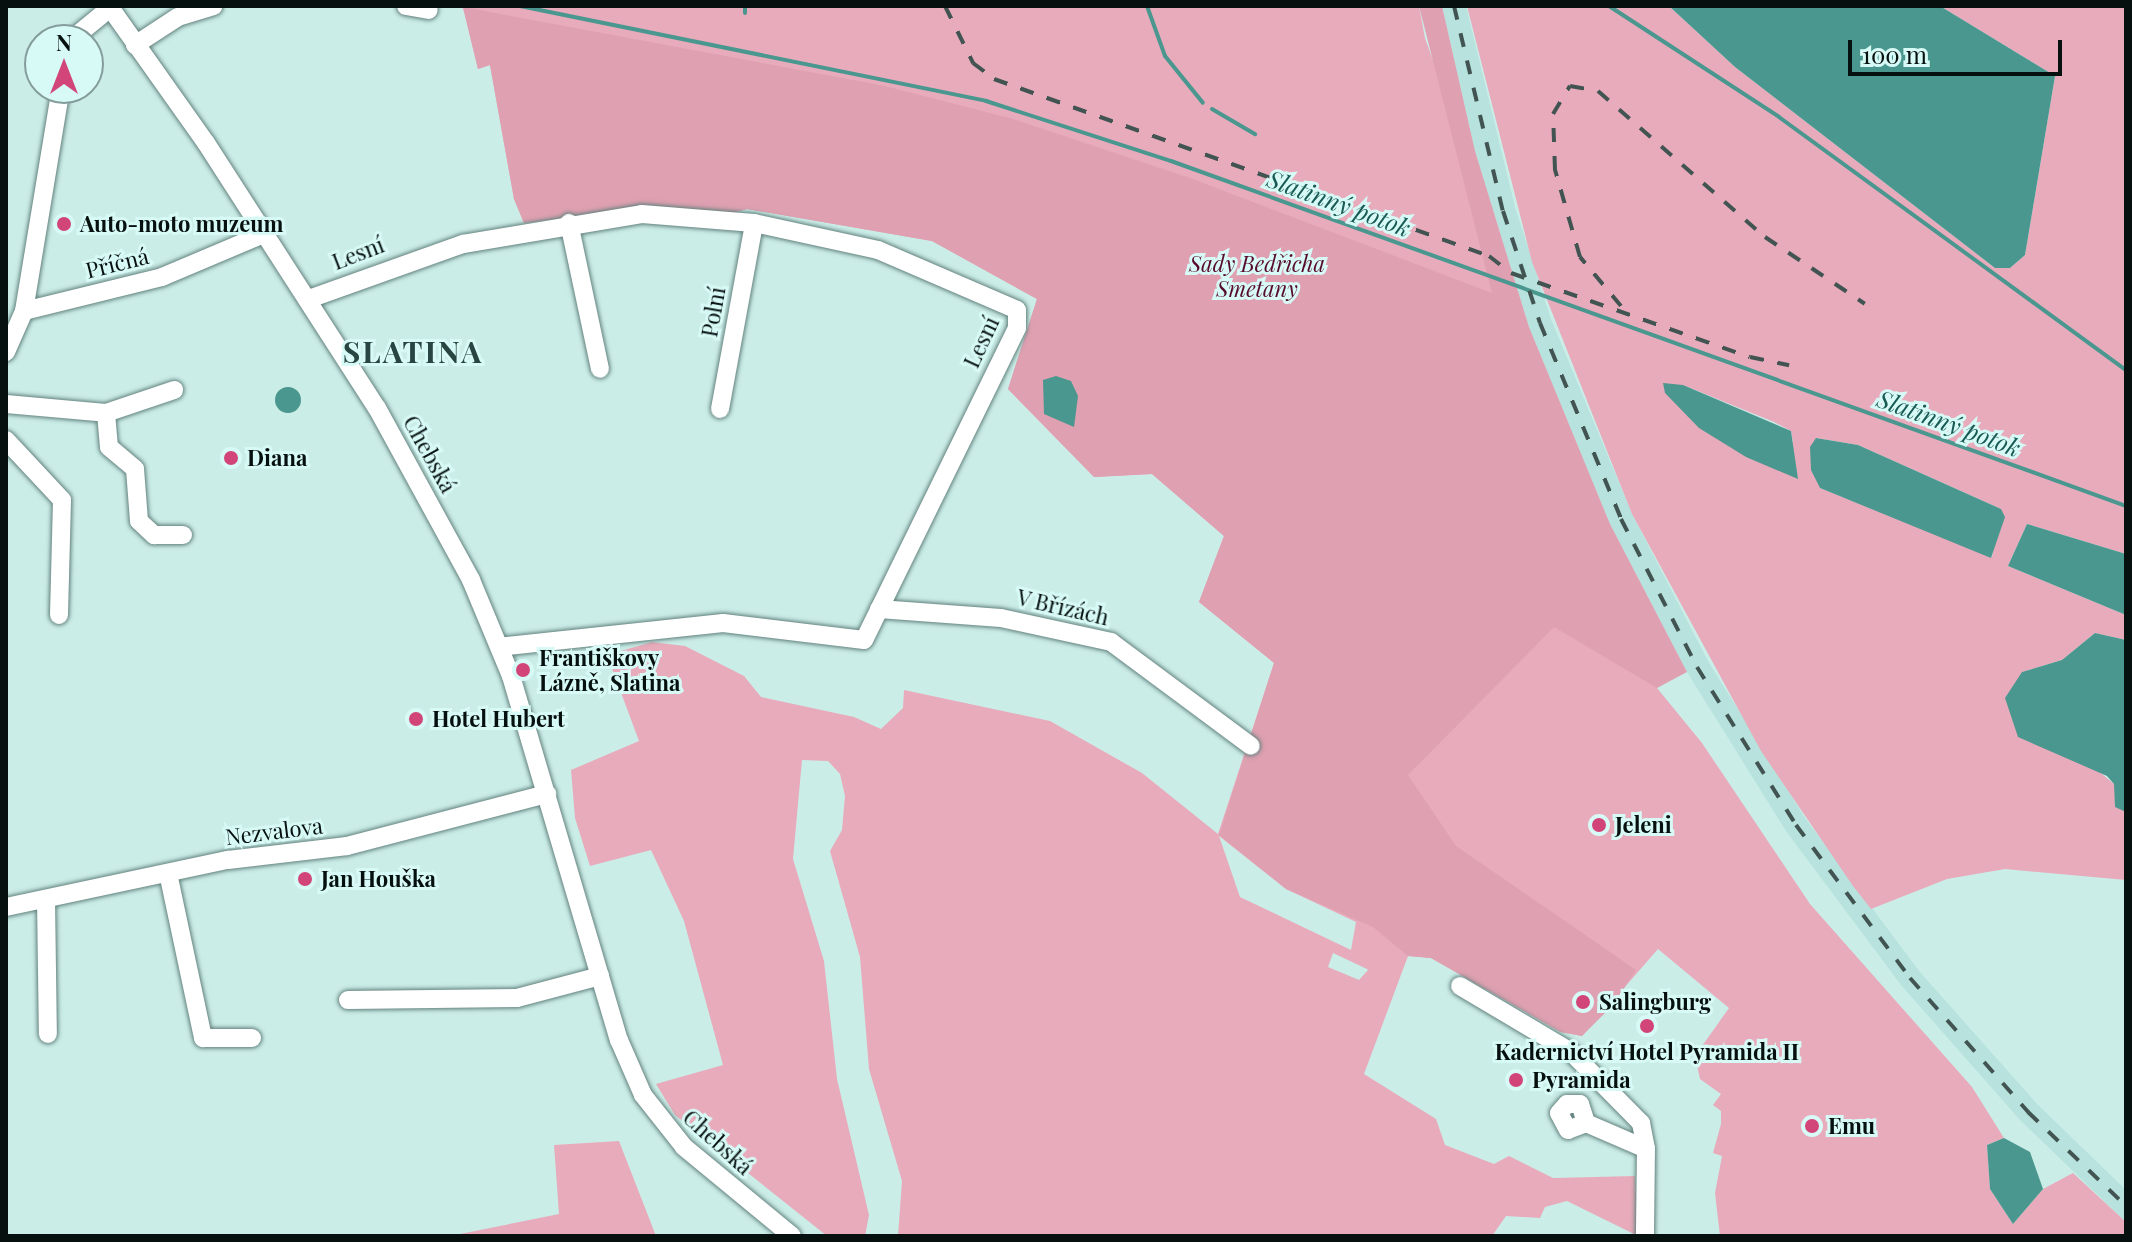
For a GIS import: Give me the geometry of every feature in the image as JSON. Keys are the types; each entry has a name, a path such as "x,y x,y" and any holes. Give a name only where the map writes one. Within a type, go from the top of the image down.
{"street":[{"path":"135,45 178,17 213,6"},
{"path":"406,6 429,10"},
{"path":"89,24 109,7"},
{"name":"Chebská","path":"109,7 309,299 415,476 500,647 619,1040 660,1122 792,1236"},
{"path":"6,352 24,311 58,104"},
{"name":"Lesní","path":"309,299 463,244 569,223 642,214 754,223 878,250 1017,310 1017,328 864,640 723,623 500,647"},
{"path":"569,223 600,369"},
{"name":"Polní","path":"720,409 754,223"},
{"name":"Příčná","path":"24,311 162,277 264,234"},
{"path":"6,404 106,413 174,390"},
{"path":"106,413 109,447 135,469 139,521 154,535 183,535"},
{"path":"6,440 62,500 59,615"},
{"name":"V Břízách","path":"879,609 1001,618 1111,642 1251,746"},
{"name":"Nezvalova","path":"6,907 168,873 347,846 547,794"},
{"path":"168,873 203,1038 252,1038"},
{"path":"46,899 48,1034"},
{"path":"348,1000 517,998 600,976"},
{"path":"1460,986 1574,1055 1641,1123 1646,1149 1645,1236"},
{"path":"1586,1123 1646,1149"}],"shaded area":[{"path":"1442,6 1466,6 1515,207 1551,319 1632,514 1708,661 1805,818 1919,971 2037,1104 2126,1190 2126,1222 2020,1120 1901,985 1786,831 1687,672 1610,524 1529,327 1475,151"}],"green space":[{"path":"456,6 1419,6 1425,38 1657,688 1702,743 1810,904 1972,1087 2004,1138 1987,1145 1990,1189 2013,1224 2043,1189 2073,1173 2126,1222 2126,1236 1720,1236 1715,1193 1722,1156 1713,1153 1721,1124 1721,1111 1713,1105 1721,1094 1700,1079 1695,1056 1729,1008 1658,949 1582,1036 1560,1032 1431,958 1408,956 1364,1074 1436,1119 1445,1145 1494,1164 1509,1156 1553,1178 1635,1176 1638,1236 1567,1201 1545,1207 1540,1218 1506,1216 1492,1236 898,1236 902,1181 869,1069 860,957 830,851 842,830 845,796 840,774 828,761 802,760 793,859 824,961 837,1079 869,1215 865,1236 827,1236 675,1115 656,1084 723,1065 684,921 651,850 590,866 575,818 571,770 639,741 607,655 652,642 685,646 744,676 761,697 854,717 881,729 903,708 904,690 1050,721 1142,773 1218,834 1274,663 1199,602 1224,536 1152,474 1094,477 1008,389 1037,299 932,241 747,209 729,214 646,208 524,223 514,199 490,65 478,69 463,8","holes":["1219,836 1286,889 1356,922 1351,950 1240,897","1333,953 1367,969 1368,970 1359,980 1328,967"]},
{"name":"Sady Bedřicha Smetany","path":"1419,6 1442,6 1475,151 1529,327 1610,524 1687,672 1657,688 1554,627 1408,775 1456,846 1636,970 1613,1005 1582,1036 1561,1032 1431,958 1408,956 1373,927 1286,889 1219,835 1274,663 1199,602 1224,536 1152,474 1094,477 1008,389 1037,299 932,241 747,209 729,214 646,208 524,223 514,199 490,65 478,69 463,7 885,86 1013,119 1190,178 1492,293"},
{"path":"1467,6 1669,6 1735,67 1995,268 2010,268 2025,255 2055,76 1940,6 2126,6 2126,554 2027,524 2008,566 2126,615 2126,640 2095,633 2062,660 2022,672 2019,737 2096,769 2114,784 2126,812 2126,880 2005,869 1947,879 1871,909 1761,751 1632,514 1532,262","holes":["1683,385 1774,422 1791,431 1793,442","1816,438 1858,445 2001,509 1992,557 1820,488"]},
{"path":"619,1141 656,1236 450,1236 559,1214 554,1145"}],"water":[{"path":"1669,6 1940,6 2055,76 2025,255 2010,268 1995,268 1735,67"},
{"path":"1056,376 1071,381 1078,396 1074,427 1044,414 1043,380"},
{"path":"1663,383 1683,385 1791,431 1798,479 1746,457 1699,428 1665,393"},
{"path":"288,387 297,391 301,400 297,409 288,413 279,409 275,400 279,391"},
{"path":"1816,438 1858,445 2001,509 2005,517 1991,558 1820,488 1811,470 1810,447"},
{"path":"2027,524 2126,554 2126,615 2008,566"},
{"path":"2095,633 2126,640 2126,812 2115,807 2114,784 2107,776 2018,737 2005,698 2022,672 2062,660"},
{"path":"2004,1138 2030,1152 2043,1189 2013,1224 1990,1189 1987,1145"}],"waterway":[{"name":"Slatinný potok","path":"520,6 986,101 1171,161 2126,506"},
{"path":"745,6 745,13"},
{"path":"1147,6 1165,56 1203,103"},
{"path":"1609,6 1779,117 2126,370"},
{"path":"1212,109 1255,134"}],"railway":[{"path":"945,6 973,63 994,79 1489,256 1511,273 1750,357 1789,365"},
{"path":"1454,6 1503,211 1540,323 1621,519 1697,667 1796,825 1910,978 2028,1112 2126,1206"},
{"path":"1621,306 1580,257 1555,170 1553,114 1570,86 1598,91 1765,237 1865,304"}],"place":[{"name":"Auto-moto muzeum","path":"64,224"},
{"name":"Diana","path":"231,458"},
{"name":"Františkovy Lázně, Slatina","path":"523,670"},
{"name":"Hotel Hubert","path":"416,719"},
{"name":"Jeleni","path":"1599,825"},
{"name":"Jan Houška","path":"305,879"},
{"name":"Salingburg","path":"1583,1002"},
{"name":"Kadernictví Hotel Pyramida II","path":"1647,1026"},
{"name":"Pyramida","path":"1516,1080"},
{"name":"Emu","path":"1812,1126"}],"district":[{"name":"SLATINA","path":"413,351"}]}
